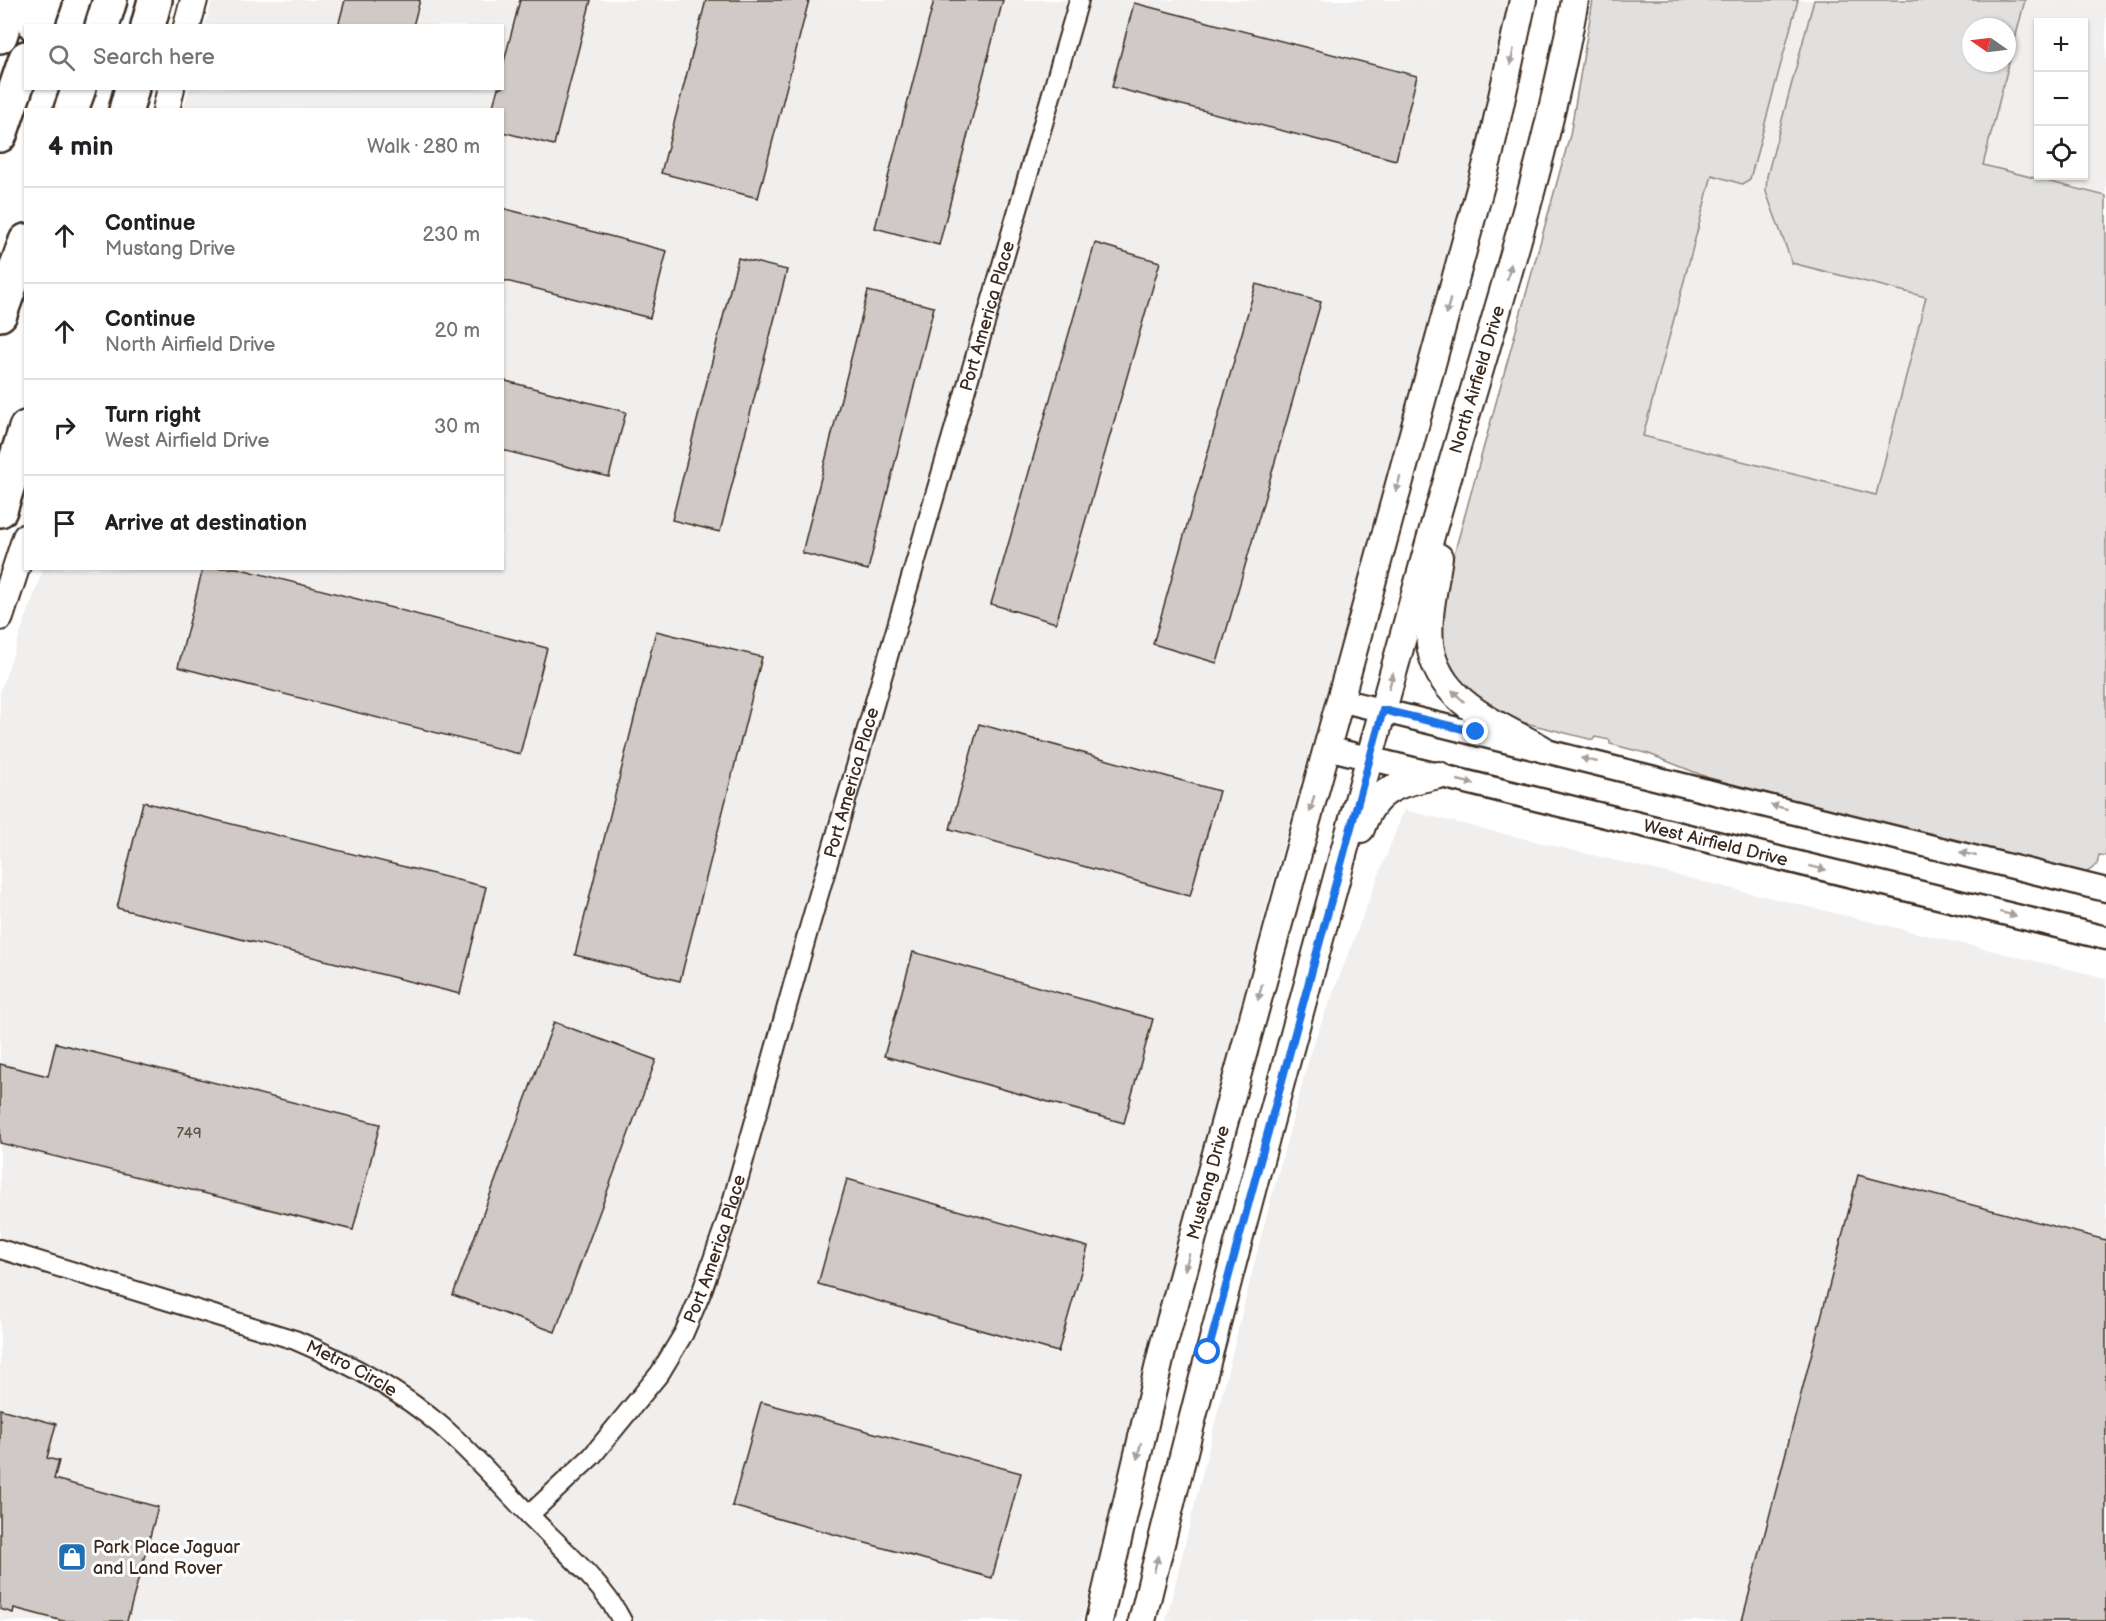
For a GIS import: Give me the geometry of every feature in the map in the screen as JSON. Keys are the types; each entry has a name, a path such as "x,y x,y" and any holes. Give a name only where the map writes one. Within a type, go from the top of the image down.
{"highway":[{"path":"0,36 12,0"},
{"path":"37,24 45,0"},
{"path":"103,24 110,0"},
{"path":"149,24 155,0"},
{"path":"0,135 24,64"},
{"path":"72,108 78,90"},
{"path":"127,108 131,90"},
{"path":"0,315 24,247"},
{"path":"0,510 24,435"}],"main road":[{"path":"188,24 194,0"},
{"path":"1327,748 1487,163 1523,0"},
{"name":"North Airfield Drive","path":"1370,758 1502,299 1566,50 1575,0"},
{"path":"166,108 171,90"},
{"path":"1457,449 1430,619 1430,644 1437,673 1456,696 1480,715 1543,749"},
{"path":"0,617 24,543"},
{"name":"Mustang Drive","path":"1099,1621 1163,1347 1327,748"},
{"path":"1142,1621 1208,1352 1370,758"},
{"path":"1302,1003 1366,813 1381,793 1405,782 1439,775"}],"street":[{"name":"Port America Place","path":"529,1515 592,1456 660,1373 684,1333 702,1291 729,1213 807,935 1079,0"},
{"path":"1340,700 2106,890"},
{"name":"West Airfield Drive","path":"1327,748 2106,938"},
{"name":"Metro Circle","path":"0,1249 287,1338 340,1359 379,1380 441,1426 581,1568 616,1609 622,1621"}],"shaded area":[{"path":"212,0 1508,0 1471,180 1273,882 1082,1621 0,1621 0,692 43,570 504,570 504,108 183,108 189,90 504,90 504,24 205,24"},
{"path":"1593,0 1798,0 1750,179 1742,184 1712,175 1643,436 1876,495 1926,297 1792,263 1766,192 1767,176 1814,0 2025,0 2016,35 2016,18 1962,18 1962,72 2007,72 1983,165 2034,178 2034,180 2043,180 2106,196 2106,856 2099,855 2097,865 2087,872 2072,872 1709,778 1649,754 1610,744 1610,740 1595,737 1593,740 1506,718 1464,688 1442,648 1440,605 1570,135"},
{"path":"1627,0 2106,0 2106,840 1734,740 1563,292"},
{"path":"1404,810 2106,978 2106,1621 1166,1621 1261,1236 1312,1047"}],"building":[{"path":"345,0 420,0 414,24 339,24"},
{"path":"520,0 591,0 554,145 504,132 504,108 493,108 497,90 504,90 504,61"},
{"path":"706,0 809,0 758,198 661,173"},
{"path":"934,0 1003,0 939,245 875,228"},
{"path":"1134,3 1417,76 1396,160 1112,87"},
{"path":"504,209 667,251 650,318 504,281"},
{"path":"1095,243 1160,262 1056,623 991,604"},
{"path":"738,258 787,270 720,532 672,520"},
{"path":"1256,284 1321,302 1217,663 1153,644"},
{"path":"868,291 934,307 868,570 802,553"},
{"path":"504,381 626,412 609,477 504,451"},
{"path":"202,570 245,570 547,648 520,754 178,667"},
{"path":"656,631 762,657 680,981 575,955"},
{"path":"979,724 1219,791 1190,896 950,829"},
{"path":"143,802 486,887 460,994 117,908"},
{"path":"913,952 1153,1019 1124,1123 884,1056"},
{"path":"554,1022 656,1060 555,1332 453,1295"},
{"path":"56,1043 380,1124 353,1230 0,1143 0,1064 48,1076"},
{"path":"1858,1175 2106,1240 2106,1621 1742,1621"},
{"path":"847,1179 1088,1247 1058,1352 818,1284"},
{"path":"761,1402 1021,1473 992,1578 732,1506"},
{"name":"Park Place Jaguar and Land Rover","path":"0,1409 56,1424 47,1458 59,1461 54,1479 158,1507 127,1621 63,1621 14,1608 13,1613 0,1609"}],"place":[{"name":"Park Place Jaguar and Land Rover","path":"72,1557"}],"route":[{"path":"1208,1352 1383,710 1476,732"}]}
